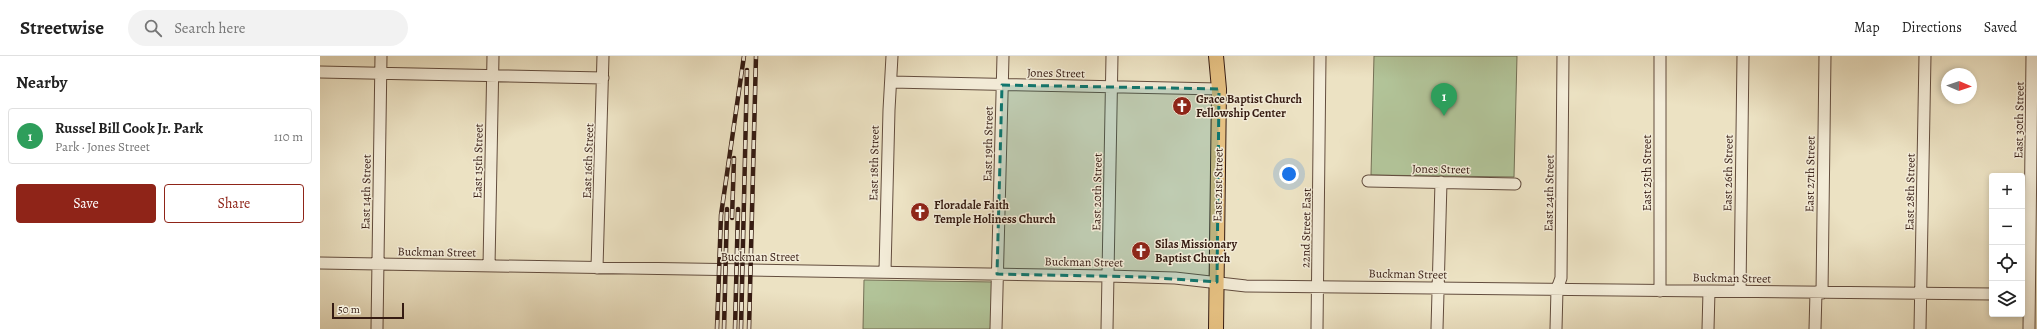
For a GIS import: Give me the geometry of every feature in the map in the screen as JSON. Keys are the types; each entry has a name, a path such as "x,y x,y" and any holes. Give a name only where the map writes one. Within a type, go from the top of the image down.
{"main road":[{"name":"East 21st Street","path":"1216,56 1220,89"},
{"name":"East 21st Street","path":"1216,329 1220,89 1225,56"}],"street":[{"name":"East 14th Street","path":"377,329 381,56"},
{"name":"East 15th Street","path":"489,266 493,56"},
{"name":"East 16th Street","path":"597,268 603,56"},
{"name":"East 18th Street","path":"885,271 889,110 892,56"},
{"name":"East 19th Street","path":"996,329 1003,56"},
{"name":"East 20th Street","path":"1107,329 1112,56"},
{"name":"22nd Street East","path":"1317,329 1320,56"},
{"name":"East 24th Street","path":"1556,329 1556,289 1561,278 1564,56"},
{"name":"East 25th Street","path":"1660,56 1660,291"},
{"name":"East 26th Street","path":"1740,291 1743,56"},
{"name":"East 27th Street","path":"1815,329 1819,292 1825,56"},
{"name":"East 28th Street","path":"1920,329 1925,56"},
{"name":"East 30th Street","path":"2028,329 2032,56"},
{"path":"320,72 603,78"},
{"name":"Jones Street","path":"891,82 1220,89"},
{"name":"Jones Street","path":"1368,181 1515,184"},
{"path":"1437,329 1437,296 1440,288 1441,182"},
{"name":"Buckman Street","path":"320,263 885,271 1108,276 1174,278 1246,286 1989,294"},
{"path":"1708,329 1709,291"}],"highlighted area":[{"path":"1002,85 1219,89 1217,282 1144,277 997,274"}],"green space":[{"path":"1374,56 1517,56 1514,177 1371,175"},
{"path":"864,280 993,282 992,329 863,329"}],"railway":[{"path":"717,329 721,215 744,56"},
{"path":"749,329 756,56"},
{"path":"741,329 747,70"},
{"path":"732,218 734,158"},
{"path":"724,329 727,209"},
{"path":"735,329 738,209"}],"place":[{"name":"Grace Baptist Church Fellowship Center","path":"1182,106"},
{"name":"Russel Bill Cook Jr. Park","path":"1444,116"},
{"name":"Floradale Faith Temple Holiness Church","path":"920,212"},
{"name":"Silas Missionary Baptist Church","path":"1141,251"}]}
